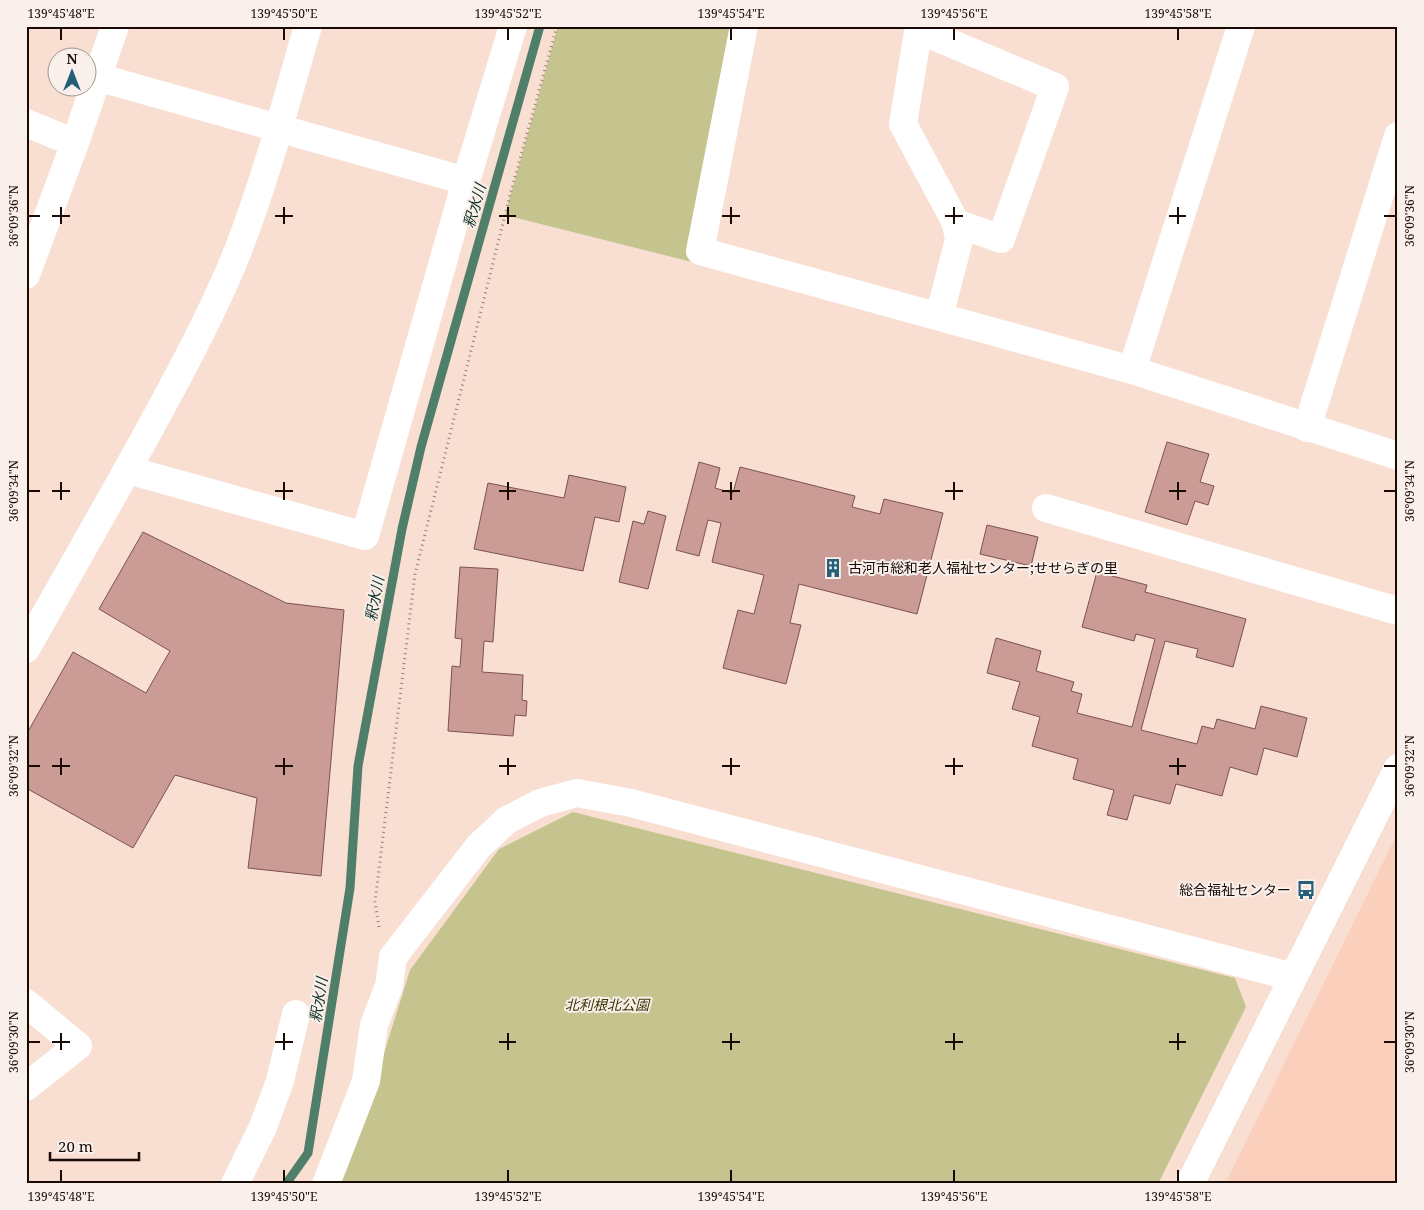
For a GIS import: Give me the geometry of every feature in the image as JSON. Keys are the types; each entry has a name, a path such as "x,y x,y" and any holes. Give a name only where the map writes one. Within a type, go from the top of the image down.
{"street":[{"path":"98,74 115,26"},
{"path":"26,649 128,470 184,366 237,253 279,129 308,26"},
{"path":"128,470 365,536 466,181 513,26"},
{"path":"744,26 700,251 1132,370 1398,456"},
{"path":"1132,370 1241,26"},
{"path":"939,317 959,240 956,224 903,124 919,28 1055,87 1001,239 956,224"},
{"path":"98,77 466,181"},
{"path":"26,275 90,98"},
{"path":"26,123 75,143"},
{"path":"1307,428 1398,136"},
{"path":"1046,508 1398,611"},
{"path":"1190,1184 1398,768"},
{"path":"326,1184 366,1080 374,1025 389,986 393,957 479,846 507,820 540,803 577,793 641,806 1293,977"},
{"path":"26,1003 78,1046 26,1087"},
{"path":"235,1184 263,1127 280,1080 296,1014"}],"path":[{"path":"393,957 379,928 375,902 415,574 511,191 557,26"}],"shaded area":[{"path":"1398,832 1398,1184 1225,1184"}],"green space":[{"path":"558,26 742,26 692,262 505,215"},
{"name":"北利根北公園","path":"573,812 1235,978 1246,1007 1158,1184 336,1184 361,1127 410,970 499,849"}],"building":[{"path":"1167,442 1209,454 1200,482 1214,486 1208,505 1195,501 1187,525 1145,512"},
{"name":"古河市総和老人福祉センター;せせらぎの里","path":"699,462 720,468 715,488 733,493 740,467 855,496 852,507 880,514 884,499 943,513 917,614 799,584 790,623 801,625 786,684 723,668 738,610 754,614 764,575 712,562 721,523 708,520 699,556 676,550"},
{"path":"569,475 626,487 619,522 595,517 583,571 474,549 488,483 564,498"},
{"path":"648,511 666,516 648,589 619,582 633,521 644,524"},
{"path":"987,525 1038,537 1031,566 980,554"},
{"path":"143,532 286,603 344,610 321,876 248,868 257,798 175,775 133,848 26,788 26,735 73,652 146,693 170,651 99,609"},
{"path":"460,567 498,569 493,642 484,641 482,672 523,675 522,700 527,701 526,716 515,715 513,736 448,731 452,666 460,667 462,639 455,638"},
{"path":"1097,572 1147,585 1145,592 1246,619 1233,667 1196,657 1198,649 1165,641 1141,730 1197,744 1202,726 1214,729 1217,719 1255,729 1261,706 1307,718 1297,757 1264,748 1257,775 1230,767 1222,796 1176,784 1170,804 1134,795 1127,820 1107,815 1114,790 1073,779 1078,759 1032,746 1040,717 1012,709 1020,682 987,673 996,638 1041,651 1036,671 1074,682 1071,691 1082,694 1077,713 1132,727 1155,639 1136,634 1134,641 1082,627"}],"waterway":[{"name":"釈水川","path":"286,1184 308,1153 350,888 358,766 402,529 421,447 540,26"}],"place":[{"name":"古河市総和老人福祉センター;せせらぎの里","path":"833,568"},
{"name":"総合福祉センター","path":"1306,890"}]}
